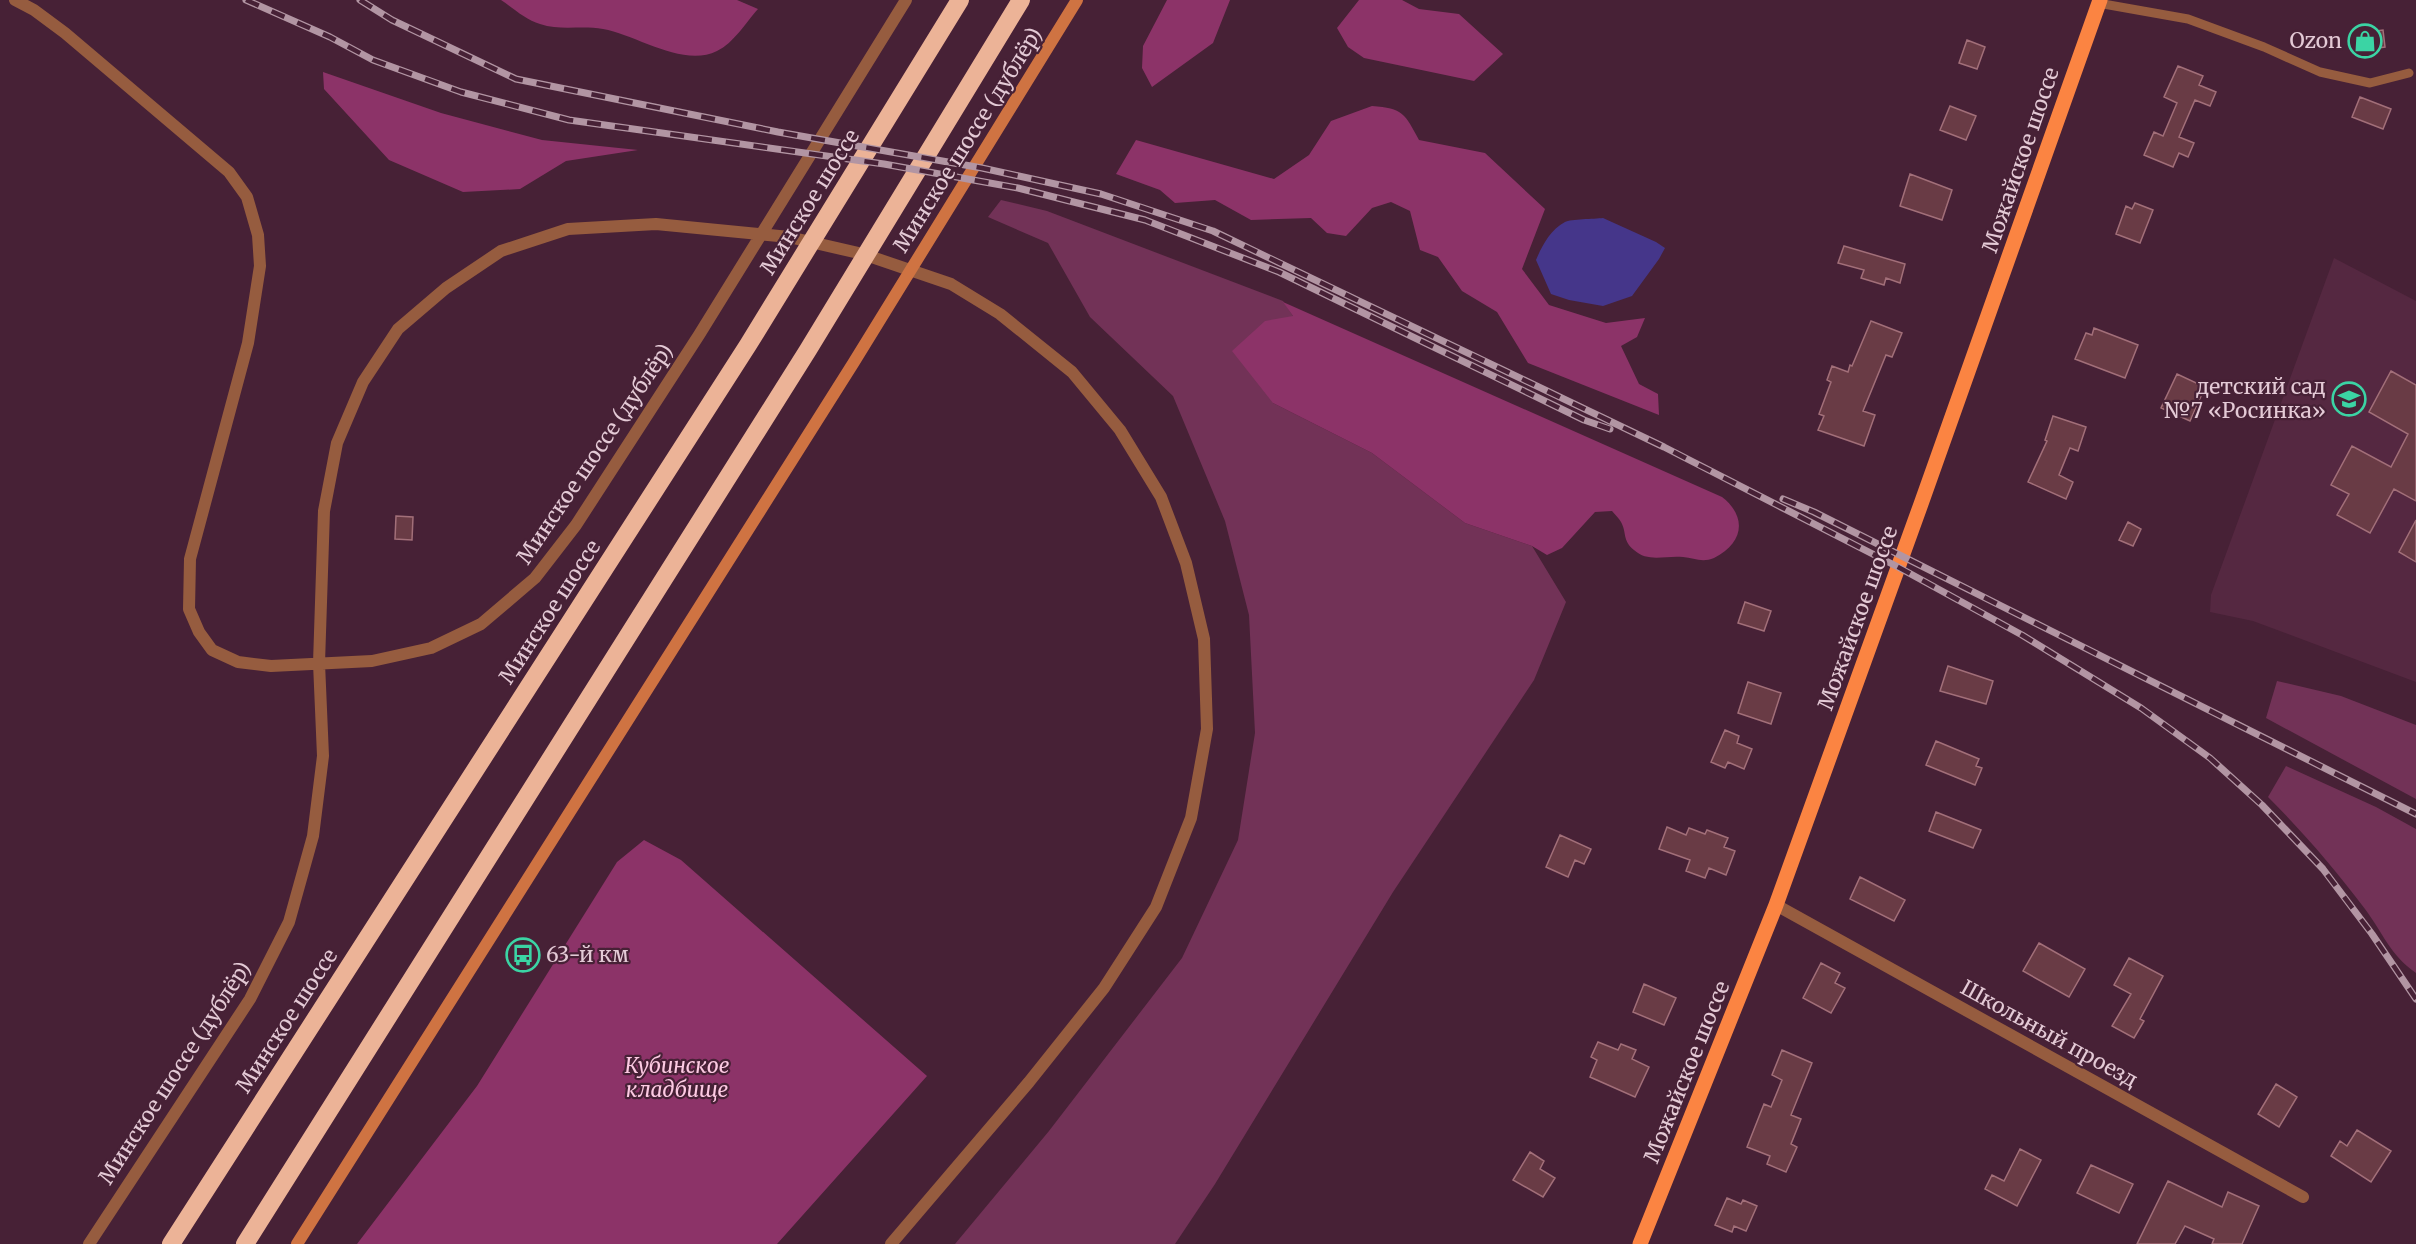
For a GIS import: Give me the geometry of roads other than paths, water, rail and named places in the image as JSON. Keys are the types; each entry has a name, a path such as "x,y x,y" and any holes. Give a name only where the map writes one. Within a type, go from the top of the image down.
{"highway":[{"name":"Минское шоссе","path":"171,1244 748,345 960,0"},
{"path":"245,1244 808,351 1021,0"}],"main road":[{"name":"Минское шоссе (дублёр)","path":"297,1244 854,362 1077,0"},
{"name":"Можайское шоссе","path":"1640,1244 1776,905 1922,504 2099,2"}],"street":[{"path":"15,0 49,20 83,48 229,172 247,196 258,235 260,266 248,343 190,559 189,609 199,632 212,650 238,662 272,666 319,663 324,511 337,443 363,382 398,330 446,288 501,251 568,229 656,224 789,237 863,254 951,284 1000,314 1072,372 1120,430 1161,497 1186,563 1204,639 1207,729 1191,818 1156,907 1104,988 1029,1082 891,1244"},
{"name":"Минское шоссе (дублёр)","path":"89,1244 250,999 290,922 313,836 323,756 319,663 372,661 431,648 482,624 535,578 576,525 699,335 906,0"},
{"name":"Школьный проезд","path":"1776,905 2303,1197"}],"lane":[{"path":"2099,2 2188,19 2264,47 2320,72 2370,83 2409,73"}],"railway":[{"path":"246,0 330,37 373,60 461,92 569,120 884,164 1018,188 1145,220 1279,272 1584,420 1610,429"},
{"path":"360,0 392,20 516,79 778,132 982,168 1101,194 1213,231 1664,447 1898,567 2022,635 2141,708 2210,758 2262,805 2323,869 2372,934 2416,999"},
{"path":"1783,499 1814,512 2416,814"}],"place":[{"name":"Ozon","path":"2365,41"},
{"name":"детский сад №7 «Росинка»","path":"2349,399"},
{"name":"63-й км","path":"523,955"}],"park label":[{"name":"Кубинское кладбище","path":"677,1078"}]}
